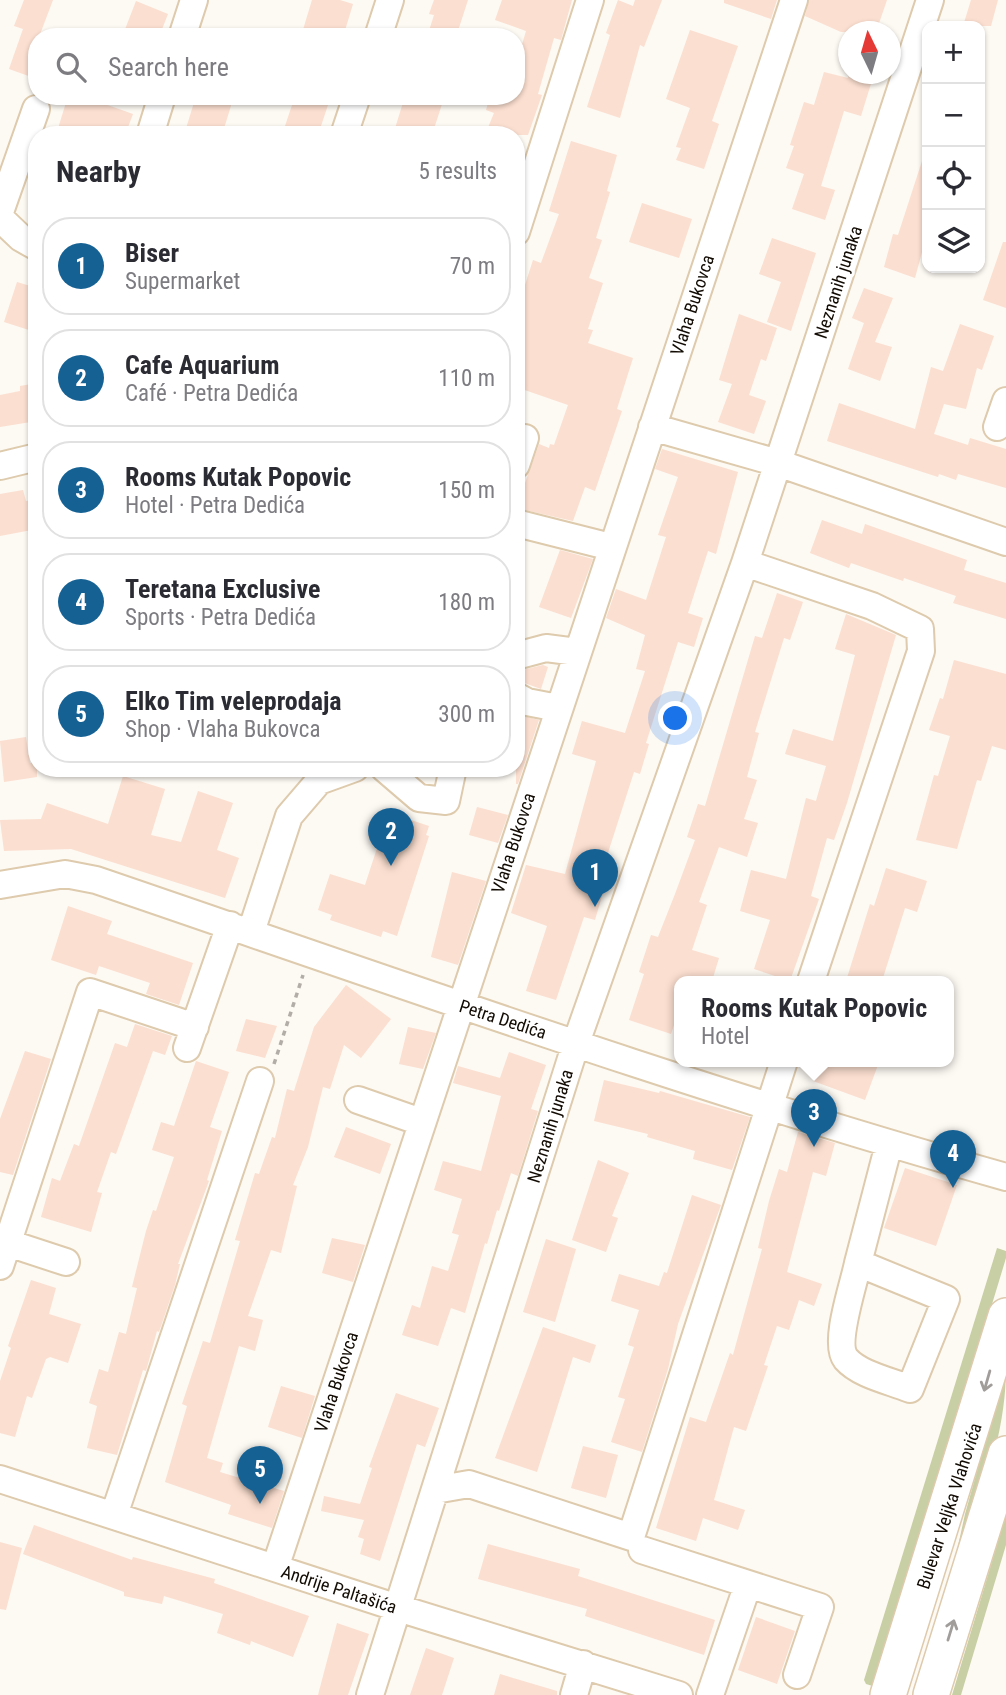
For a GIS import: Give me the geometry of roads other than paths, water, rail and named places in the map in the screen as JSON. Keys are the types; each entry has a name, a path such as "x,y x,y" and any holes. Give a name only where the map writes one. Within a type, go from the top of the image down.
{"main road":[{"name":"Bulevar Veljka Vlahovića","path":"888,1695 1006,1316"},
{"path":"931,1695 1006,1454"}],"street":[{"path":"185,28 194,0"},
{"path":"381,28 390,0"},
{"path":"525,204 590,0"},
{"name":"Vlaha Bukovca","path":"275,1568 459,1004 794,0"},
{"name":"Neznanih junaka","path":"370,1695 576,1043 745,563 930,0"},
{"path":"153,126 159,105"},
{"path":"347,126 354,105"},
{"path":"30,126 36,109"},
{"path":"0,212 28,132"},
{"path":"0,218 28,242"},
{"path":"997,427 1006,401"},
{"path":"652,427 778,463 1006,542"},
{"path":"0,466 28,459"},
{"path":"525,525 611,547"},
{"path":"745,563 873,606 920,629 921,651 813,976"},
{"path":"525,639 546,648 577,652"},
{"path":"525,654 546,648"},
{"path":"525,701 558,708"},
{"path":"66,1262 4,1255 90,992 191,1038 289,816 319,781 330,777"},
{"path":"394,777 419,798 446,801 451,777"},
{"name":"Petra Dedića","path":"0,885 55,875 82,876 576,1043 889,1144 1006,1177"},
{"path":"637,1544 782,1067"},
{"path":"114,1515 260,1081"},
{"path":"358,1100 421,1122"},
{"path":"858,1263 946,1299 910,1389 858,1368 846,1358 840,1345 858,1263 889,1144"},
{"path":"444,1464 531,1491"},
{"name":"Andrije Paltašića","path":"0,1479 398,1608 679,1695"},
{"path":"435,1490 469,1484 748,1584 820,1607 797,1675"},
{"path":"710,1695 748,1584"},
{"path":"574,1695 583,1664"}],"place":[{"name":"Cafe Aquarium","path":"391,866"},
{"name":"Biser","path":"595,907"},
{"name":"Rooms Kutak Popovic","path":"814,1147"},
{"name":"Teretana Exclusive","path":"953,1188"},
{"name":"Elko Tim veleprodaja","path":"260,1504"}]}
